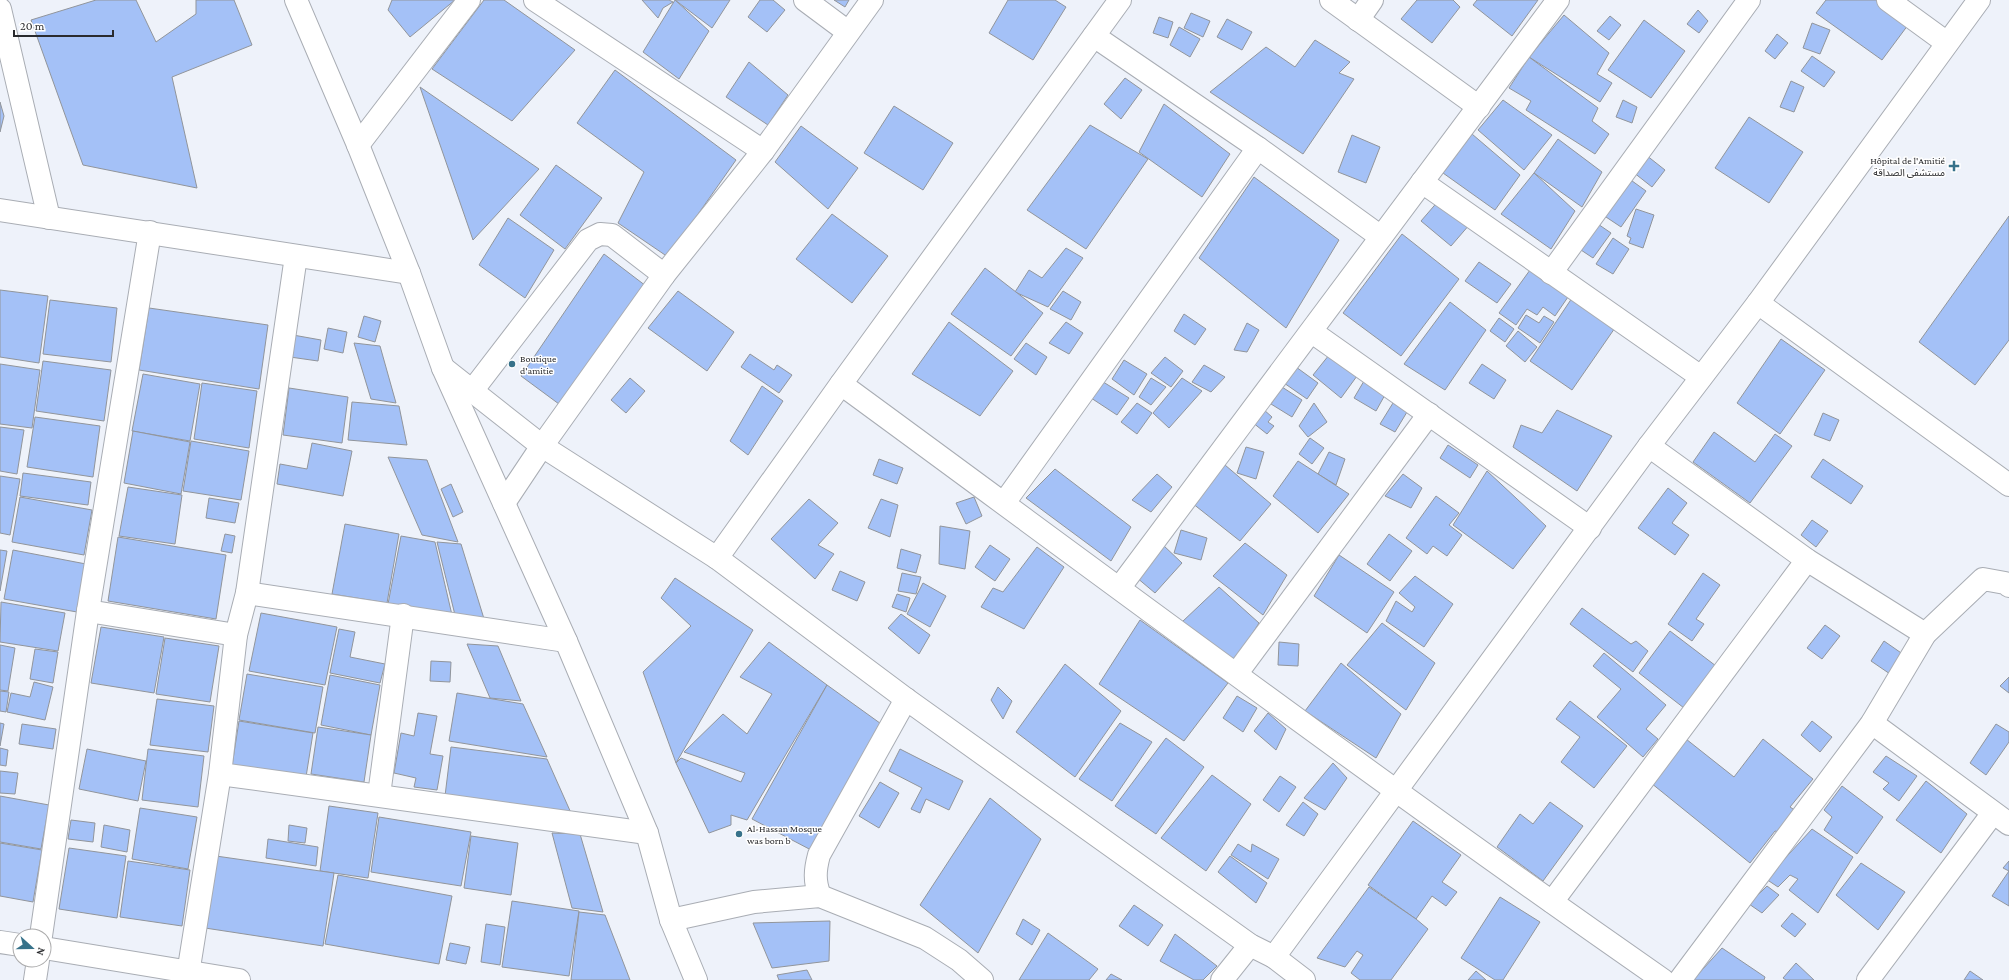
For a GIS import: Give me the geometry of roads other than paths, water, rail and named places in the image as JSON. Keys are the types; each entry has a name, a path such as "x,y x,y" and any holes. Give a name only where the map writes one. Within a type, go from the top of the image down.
{"street":[{"path":"296,0 358,145 409,273 443,368 566,641 647,833 671,920 696,980"},
{"path":"358,145 470,0"},
{"path":"535,0 763,151"},
{"path":"805,0 848,32"},
{"path":"504,503 542,446 664,275 763,151 872,0"},
{"path":"717,558 840,384 1120,0"},
{"path":"1330,0 1479,107"},
{"path":"1358,20 1372,0"},
{"path":"1120,587 1312,332 1558,0"},
{"path":"1551,273 1749,0"},
{"path":"1888,0 1947,43"},
{"path":"1274,957 1649,446 1758,303 1979,0"},
{"path":"0,9 49,218"},
{"path":"1094,36 1258,148 1381,237"},
{"path":"1004,503 1258,148"},
{"path":"1422,182 1702,377"},
{"path":"0,210 409,273"},
{"path":"42,928 88,611 150,232"},
{"path":"472,391 588,240 600,234 612,235 664,275"},
{"path":"187,976 220,774 236,635 247,592 296,256"},
{"path":"1758,303 2009,485"},
{"path":"1312,332 1590,528"},
{"path":"443,368 542,446 717,558 906,699 1250,945 1274,957 1304,980"},
{"path":"840,384 1396,790 1664,980"},
{"path":"1237,673 1429,414"},
{"path":"1649,446 1807,560 1926,634"},
{"path":"1552,902 1807,560"},
{"path":"1680,980 1872,723 1926,634 1983,579 2005,583 2009,586"},
{"path":"247,592 566,641"},
{"path":"88,611 236,635"},
{"path":"379,795 403,615"},
{"path":"820,896 815,882 816,866 819,855 906,699"},
{"path":"1868,980 2001,819 1872,723"},
{"path":"220,774 647,833"},
{"path":"671,920 754,902 820,896 925,938 959,960 982,980"},
{"path":"0,942 12,944"},
{"path":"1222,980 1250,945"},
{"path":"52,950 187,976 239,980"},
{"path":"35,980 37,968"}],"place":[{"name":"Hôpital de l'Amitié مستشفى الصداقة","path":"1954,166"},
{"name":"Boutique d'amitie","path":"512,364"},
{"name":"Al-Hassan Mosque was born b","path":"739,834"}]}
